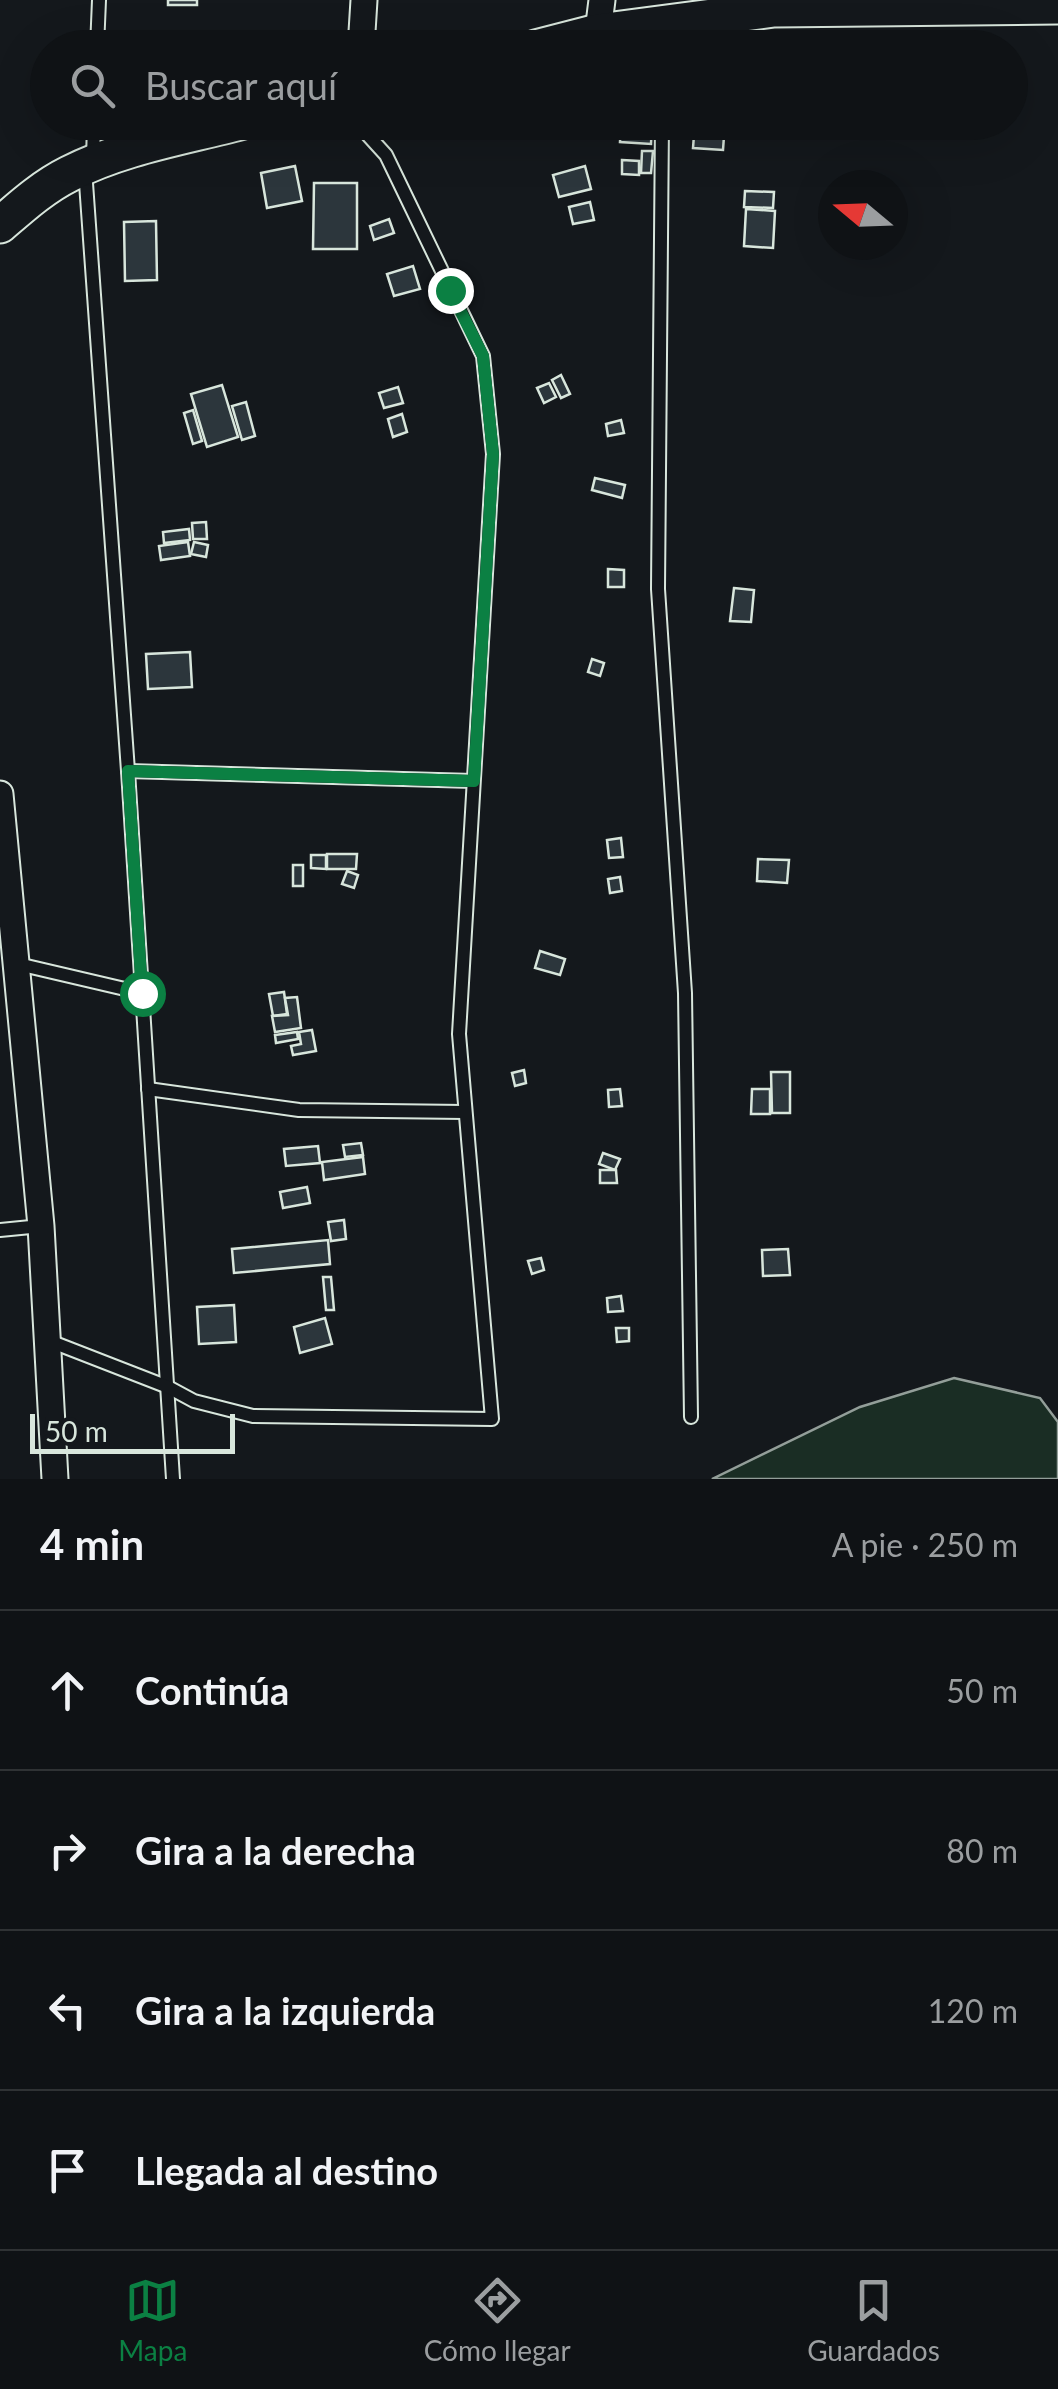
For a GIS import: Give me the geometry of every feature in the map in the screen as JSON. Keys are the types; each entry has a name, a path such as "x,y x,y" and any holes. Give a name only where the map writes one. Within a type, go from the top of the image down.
{"main road":[{"path":"572,30 600,16 662,29 774,10 1058,6"},
{"path":"0,225 31,198 89,165 170,140"}],"street":[{"path":"362,30 364,0"},
{"path":"0,794 11,953 40,1226 54,1479"}],"lane":[{"path":"98,30 99,0"},
{"path":"92,140 89,165 174,1479"},
{"path":"47,1340 194,1401 253,1416 492,1419 458,1034 493,454 483,356 386,155 372,140"},
{"path":"662,140 658,589 685,993 691,1416"},
{"path":"128,771 474,781"},
{"path":"11,953 142,993"},
{"path":"148,1089 299,1110 465,1112"},
{"path":"0,1230 40,1226"}],"green space":[{"path":"954,1378 1040,1398 1058,1422 1058,1479 712,1479 860,1407"}],"building":[{"path":"168,0 197,0 197,5 168,5"},
{"path":"620,140 651,140 651,144"},
{"path":"694,140 724,140 723,150 693,148"},
{"path":"642,151 653,151 651,173 641,173"},
{"path":"622,160 639,161 639,175 622,174"},
{"path":"295,166 302,201 267,208 261,173"},
{"path":"585,166 591,189 559,197 553,175"},
{"path":"314,183 357,183 357,249 313,249"},
{"path":"745,191 774,192 773,208 744,207"},
{"path":"590,202 594,220 573,224 569,207"},
{"path":"746,209 775,211 773,248 744,246"},
{"path":"389,219 394,233 374,240 370,226"},
{"path":"156,221 157,280 125,281 124,222"},
{"path":"413,266 420,289 394,296 387,274"},
{"path":"561,375 570,394 561,398 552,380"},
{"path":"549,383 556,397 544,403 537,388"},
{"path":"222,385 238,437 207,447 191,394"},
{"path":"398,387 403,403 384,408 379,393"},
{"path":"246,402 255,436 242,440 232,406"},
{"path":"193,410 202,441 193,444 184,413"},
{"path":"402,414 407,432 393,437 388,419"},
{"path":"621,420 624,433 608,436 606,424"},
{"path":"595,478 625,485 622,498 592,490"},
{"path":"206,522 207,539 193,539 192,523"},
{"path":"189,529 190,540 164,543 163,532"},
{"path":"188,542 190,556 161,560 159,546"},
{"path":"194,542 208,545 206,557 191,554"},
{"path":"608,569 624,570 624,587 608,587"},
{"path":"734,588 754,590 751,622 730,621"},
{"path":"190,652 192,687 148,689 146,654"},
{"path":"592,659 604,663 600,676 588,672"},
{"path":"621,838 623,857 609,858 607,840"},
{"path":"327,854 357,854 356,869 327,869"},
{"path":"311,855 326,855 326,869 311,868"},
{"path":"758,859 789,860 787,883 757,881"},
{"path":"293,865 303,865 303,886 293,886"},
{"path":"347,871 358,875 354,888 342,884"},
{"path":"620,877 622,891 610,893 608,879"},
{"path":"540,951 565,959 560,975 535,968"},
{"path":"284,992 287,1014 273,1016 269,994"},
{"path":"297,997 301,1028 275,1032 272,1016 288,1015 285,998"},
{"path":"312,1030 316,1051 293,1055 291,1046 301,1044 299,1032"},
{"path":"297,1032 298,1039 276,1043 275,1035"},
{"path":"524,1070 526,1083 515,1086 512,1073"},
{"path":"771,1072 790,1072 790,1113 772,1113"},
{"path":"620,1089 622,1106 609,1107 608,1090"},
{"path":"752,1089 770,1089 770,1114 751,1114"},
{"path":"361,1143 363,1155 345,1157 343,1145"},
{"path":"318,1146 320,1163 286,1166 284,1149"},
{"path":"603,1153 620,1159 615,1170 599,1164"},
{"path":"363,1157 365,1174 324,1180 322,1162"},
{"path":"600,1170 616,1170 617,1183 600,1183"},
{"path":"307,1187 310,1203 283,1208 280,1192"},
{"path":"344,1220 346,1239 331,1241 328,1222"},
{"path":"328,1240 330,1264 234,1273 232,1249"},
{"path":"788,1249 790,1275 763,1276 762,1250"},
{"path":"541,1258 544,1270 532,1274 528,1261"},
{"path":"323,1277 331,1277 334,1310 326,1310"},
{"path":"621,1296 623,1311 608,1312 607,1298"},
{"path":"234,1305 236,1342 199,1344 197,1307"},
{"path":"325,1318 332,1344 300,1353 294,1327"},
{"path":"616,1328 629,1328 629,1341 617,1342"}],"route":[{"path":"142,993 128,771 474,781 493,454 483,356 450,290"}]}
